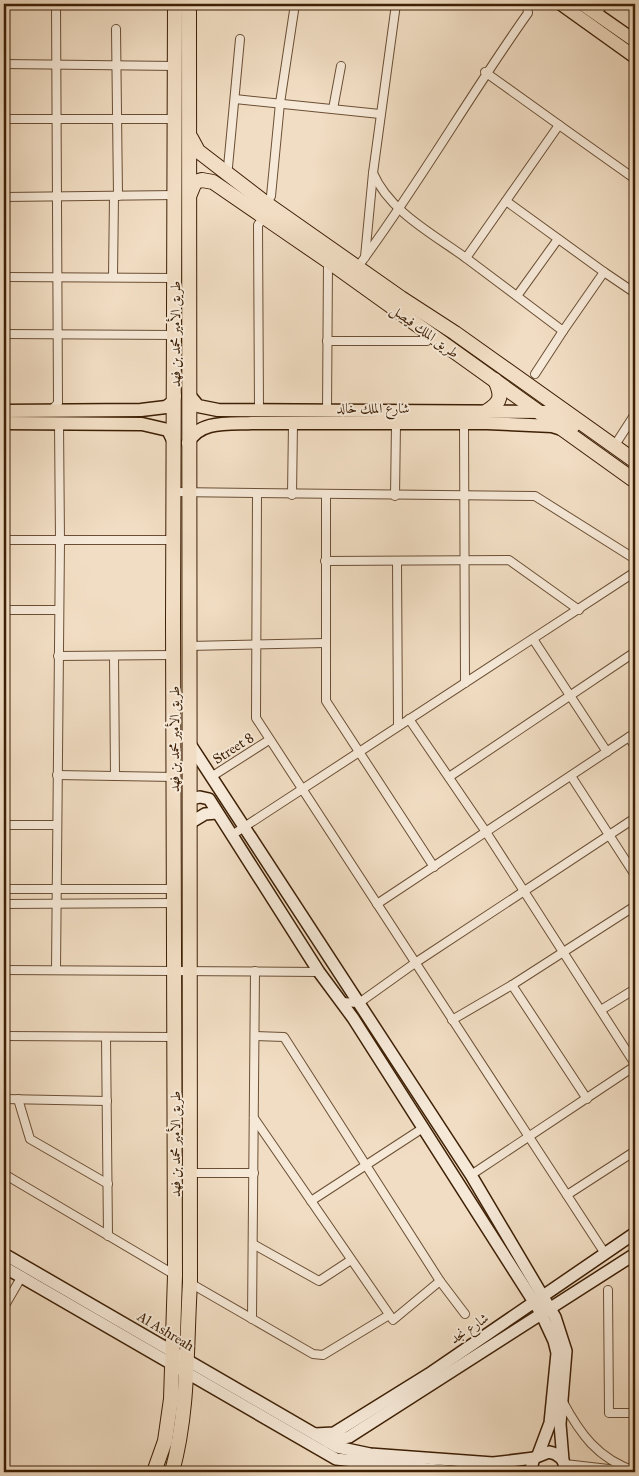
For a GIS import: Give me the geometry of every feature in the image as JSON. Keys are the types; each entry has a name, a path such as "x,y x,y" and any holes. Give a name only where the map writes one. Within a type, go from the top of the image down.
{"highway":[{"name":"طريق الأمير محمد بن فهد","path":"154,1472 165,1441 173,1359 175,1275 174,492 189,395 183,197 175,119 175,4"},
{"name":"طريق الأمير محمد بن فهد","path":"172,1472 180,1444 187,1368 190,1283 190,493 174,396 175,278 190,134 189,4"},
{"name":"طريق الملك فيصل","path":"190,134 198,152 225,169 265,210 328,260 494,380 519,405 540,412 635,481"},
{"path":"183,197 195,182 202,180 213,182 212,173 216,170 225,169"},
{"name":"طريق الملك فيصل","path":"213,182 361,264 401,298 455,333 635,461"},
{"path":"401,298 455,341 517,384 521,391 519,405"},
{"path":"487,411 494,407 500,399 500,392 494,380"}],"main road":[{"path":"561,4 635,58"},
{"path":"582,4 600,9 635,42"},
{"name":"شارع الملك خالد","path":"189,395 198,406 218,410 487,411 519,405"},
{"path":"141,410 166,407 173,402 174,396"},
{"path":"469,423 488,420 508,420 513,418 519,405"},
{"path":"218,410 210,412 208,417 211,423 218,425"},
{"path":"4,411 152,411 155,418 151,422 142,424"},
{"path":"540,412 552,413 562,417 635,468"},
{"path":"4,423 142,424 168,430 181,443"},
{"name":"شارع الملك خالد","path":"181,443 197,430 218,425 469,423 552,426 566,431"}],"street":[{"path":"51,411 58,403 56,4"},
{"path":"259,411 258,225 271,196 280,102 295,4"},
{"path":"361,264 396,4"},
{"path":"361,264 399,209 485,72 528,13 527,5 524,4"},
{"path":"114,277 117,119 116,29"},
{"path":"225,169 235,99 240,39"},
{"path":"4,64 176,66"},
{"path":"334,109 341,66"},
{"path":"485,72 635,178"},
{"path":"235,99 280,102 380,114"},
{"path":"4,119 175,119"},
{"path":"466,258 559,125"},
{"path":"373,173 382,191 399,209 563,331"},
{"path":"4,197 183,197"},
{"path":"506,201 635,294"},
{"path":"517,296 558,239"},
{"path":"327,411 328,260"},
{"path":"535,374 604,272"},
{"path":"4,277 175,278"},
{"path":"4,334 175,335"},
{"path":"326,341 427,342 431,336"},
{"path":"615,445 635,414"},
{"path":"56,970 60,541 58,423"},
{"path":"292,495 293,423"},
{"path":"395,496 396,423"},
{"path":"465,683 465,496 469,423"},
{"path":"174,492 292,495 535,496 635,559"},
{"path":"257,494 256,718 300,789 604,1252"},
{"path":"326,495 326,700 434,867"},
{"path":"4,540 174,540"},
{"path":"397,560 398,726"},
{"path":"325,561 509,560 579,610"},
{"path":"232,835 635,572"},
{"path":"4,610 58,610"},
{"path":"533,639 607,752"},
{"path":"189,646 325,643"},
{"path":"449,777 635,652"},
{"path":"58,656 173,656"},
{"path":"114,656 115,776"},
{"path":"409,719 486,832 635,1065 471,1175"},
{"path":"377,904 632,735 635,747"},
{"name":"Street 8","path":"211,777 269,740"},
{"path":"190,744 471,1175 538,1299"},
{"path":"57,775 174,777"},
{"path":"571,776 635,875"},
{"path":"190,799 200,797 209,800 319,972 341,1002 545,1310 566,1350 560,1424 564,1465"},
{"path":"190,823 206,814 218,813"},
{"path":"341,1002 358,1003 415,963 635,818"},
{"path":"4,825 56,825"},
{"path":"4,889 56,889 174,896"},
{"path":"4,904 56,904 174,896"},
{"path":"452,1020 512,985 635,906"},
{"path":"4,970 319,972"},
{"path":"252,1319 255,971"},
{"path":"512,985 587,1099"},
{"path":"601,1010 635,988"},
{"path":"4,1036 175,1038"},
{"path":"255,1036 284,1036 440,1281 466,1314"},
{"path":"106,1037 108,1236"},
{"path":"4,1099 107,1102"},
{"path":"18,1099 30,1139 108,1184"},
{"path":"254,1118 393,1320 440,1281"},
{"path":"311,1201 423,1128"},
{"path":"566,1195 635,1151"},
{"path":"190,1174 254,1173"},
{"path":"4,1174 175,1275"},
{"name":"شارع نجد","path":"313,1434 326,1434 341,1429 429,1374 604,1252 635,1233"},
{"path":"253,1244 320,1281 351,1260"},
{"name":"Al Ashreah","path":"4,1254 187,1368 329,1442"},
{"path":"297,1437 316,1443 349,1437 635,1254"},
{"path":"4,1266 173,1359"},
{"path":"4,1307 22,1276"},
{"path":"190,1283 313,1354 323,1355 389,1315"},
{"path":"608,1290 609,1413 635,1413"},
{"path":"530,1472 550,1423 556,1353 545,1310"},
{"path":"187,1368 322,1452 345,1461 456,1472"},
{"path":"562,1399 576,1425 592,1446 611,1461 635,1471"},
{"path":"364,1427 357,1437 358,1444 361,1449 370,1454"},
{"path":"329,1442 347,1450 370,1454 493,1463 554,1453 564,1465 635,1471"}]}
